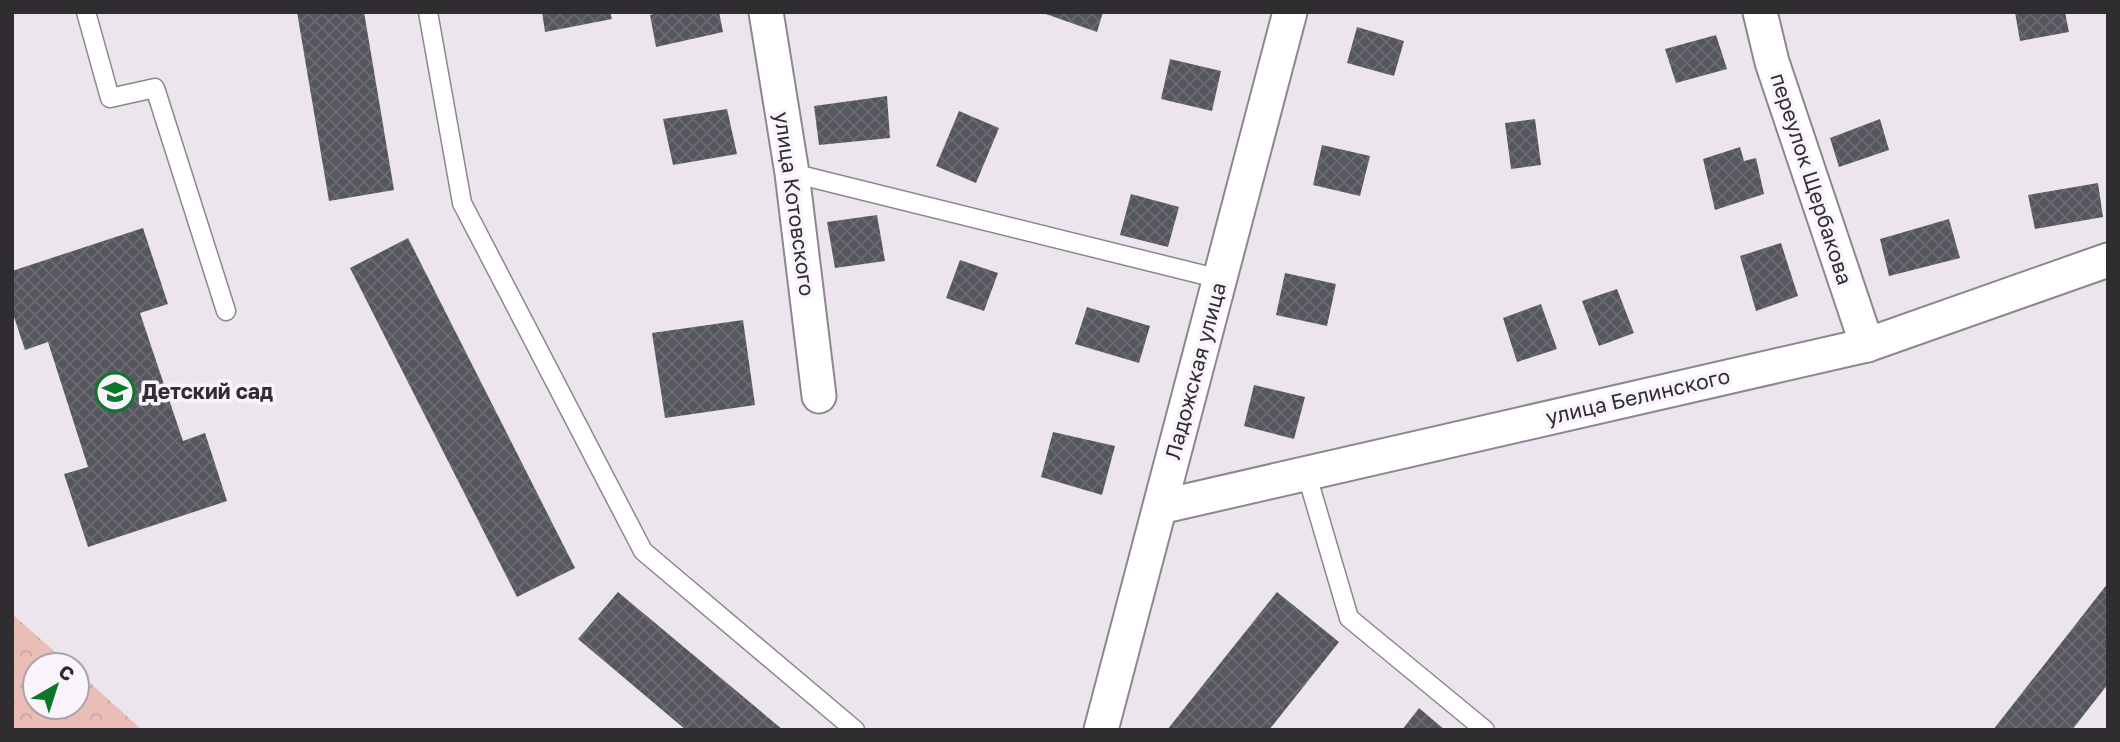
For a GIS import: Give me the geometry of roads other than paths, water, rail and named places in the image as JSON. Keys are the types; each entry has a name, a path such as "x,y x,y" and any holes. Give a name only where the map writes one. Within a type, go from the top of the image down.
{"street":[{"name":"улица Котовского","path":"766,12 792,173 819,396"},
{"name":"Ладожская улица","path":"1101,730 1290,12"},
{"name":"переулок Щербакова","path":"1760,12 1772,62 1867,345"},
{"name":"улица Белинского","path":"1160,507 1867,345 2108,260"}],"lane":[{"path":"86,12 110,98 155,88 226,311"},
{"path":"428,12 462,203 643,551 855,730"},
{"path":"792,173 1220,279"},
{"path":"1307,472 1349,618 1485,730"}],"place":[{"name":"Детский сад","path":"115,392"}]}
